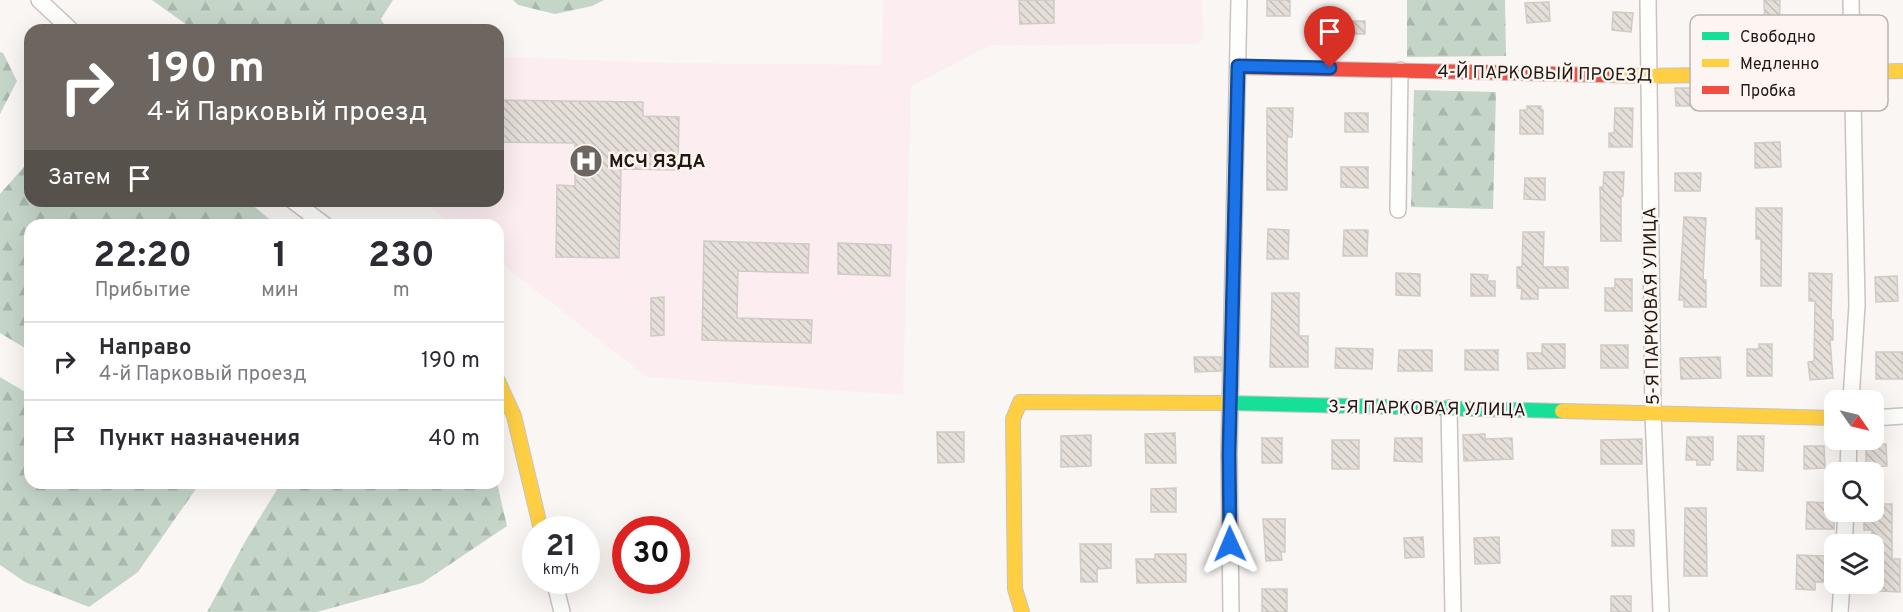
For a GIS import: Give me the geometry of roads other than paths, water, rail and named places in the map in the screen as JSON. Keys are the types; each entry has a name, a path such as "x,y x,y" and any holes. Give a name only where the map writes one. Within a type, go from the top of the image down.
{"street":[{"path":"39,0 65,24"},
{"path":"1231,612 1230,403 1239,0"},
{"name":"5-Я ПАРКОВАЯ УЛИЦА","path":"1648,0 1653,413 1661,612"},
{"path":"1851,0 1851,15"},
{"name":"4-Й ПАРКОВЫЙ ПРОЕЗД","path":"1238,66 1690,74"},
{"path":"1398,210 1400,70"},
{"name":"4-Й ПАРКОВЫЙ ПРОЕЗД","path":"1888,71 1903,71"},
{"path":"1852,390 1857,305 1853,111"},
{"path":"301,207 317,219"},
{"path":"504,394 514,416 539,516"},
{"name":"3-Я ПАРКОВАЯ УЛИЦА","path":"1022,612 1015,589 1013,418 1020,402 1230,403 1824,418"},
{"path":"1449,408 1453,612"},
{"path":"1884,417 1903,416"},
{"path":"558,594 562,612"},
{"path":"1840,612 1841,594"}],"place":[{"name":"МСЧ ЯЗДА","path":"586,161"}]}
